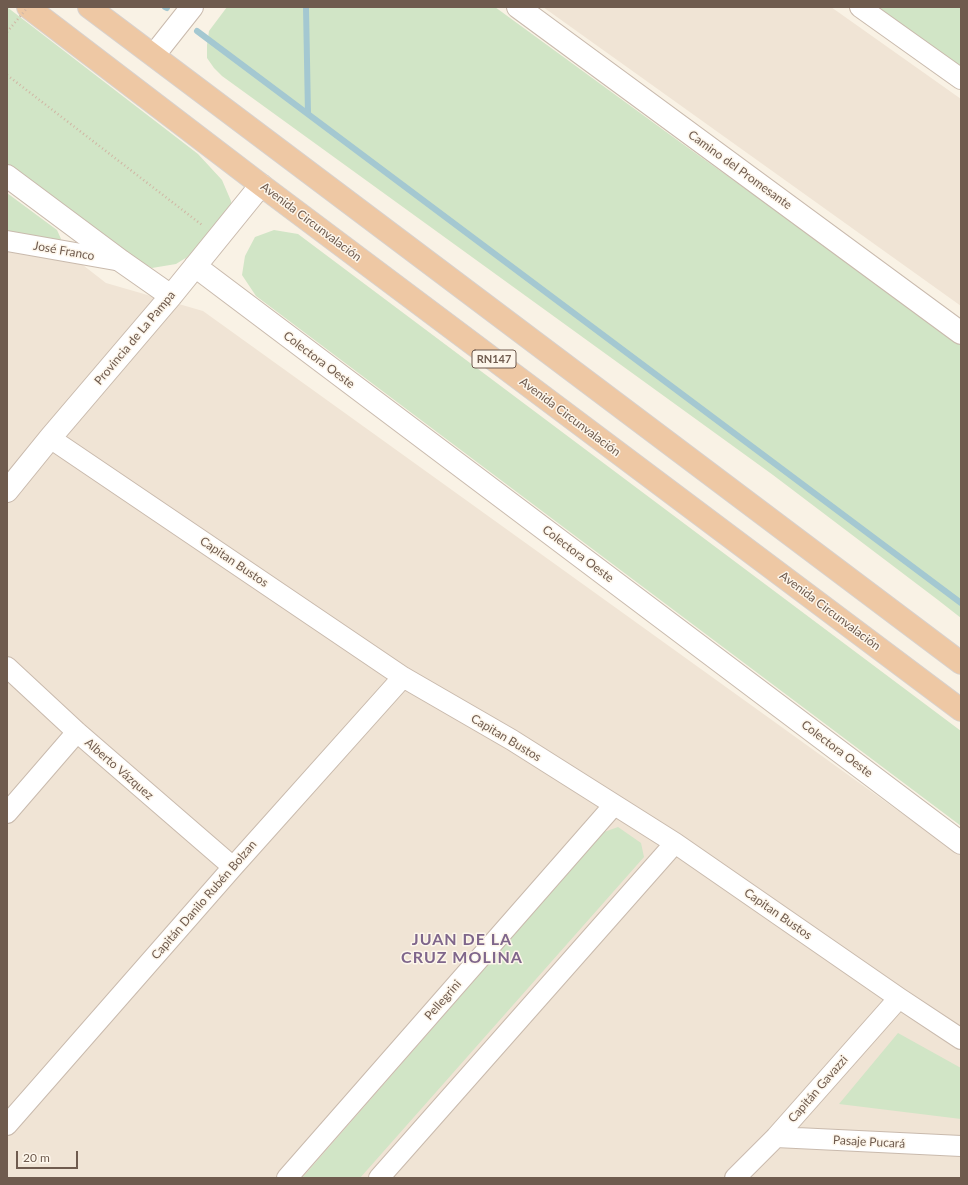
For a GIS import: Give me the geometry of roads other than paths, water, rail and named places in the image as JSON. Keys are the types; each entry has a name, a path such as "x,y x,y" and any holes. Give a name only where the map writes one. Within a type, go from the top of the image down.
{"highway":[{"name":"Avenida Circunvalación","path":"28,7 261,185 961,710"},
{"name":"RN147","path":"89,7 961,664"}],"street":[{"path":"154,55 192,7"},
{"name":"Camino del Promesante","path":"518,7 961,333"},
{"path":"860,7 961,79"},
{"path":"7,176 121,261 172,296"},
{"name":"Provincia de La Pampa","path":"8,487 172,296 261,185"},
{"name":"José Franco","path":"7,241 121,261"},
{"name":"Colectora Oeste","path":"195,266 961,843"},
{"name":"Capitan Bustos","path":"50,438 403,677 512,740 674,843 961,1039"},
{"name":"Alberto Vázquez","path":"7,668 77,732 233,868"},
{"name":"Capitán Danilo Rubén Bolzan","path":"7,1126 403,677"},
{"path":"7,813 77,732"},
{"name":"Pellegrini","path":"287,1178 614,805"},
{"path":"379,1178 674,843"},
{"name":"Capitán Gavazzi","path":"735,1178 776,1137 899,998"},
{"name":"Pasaje Pucará","path":"776,1137 961,1146"}],"waterway":[{"path":"306,7 308,114"},
{"path":"197,31 961,603"}],"district":[{"name":"JUAN DE LA CRUZ MOLINA","path":"462,949"}]}
